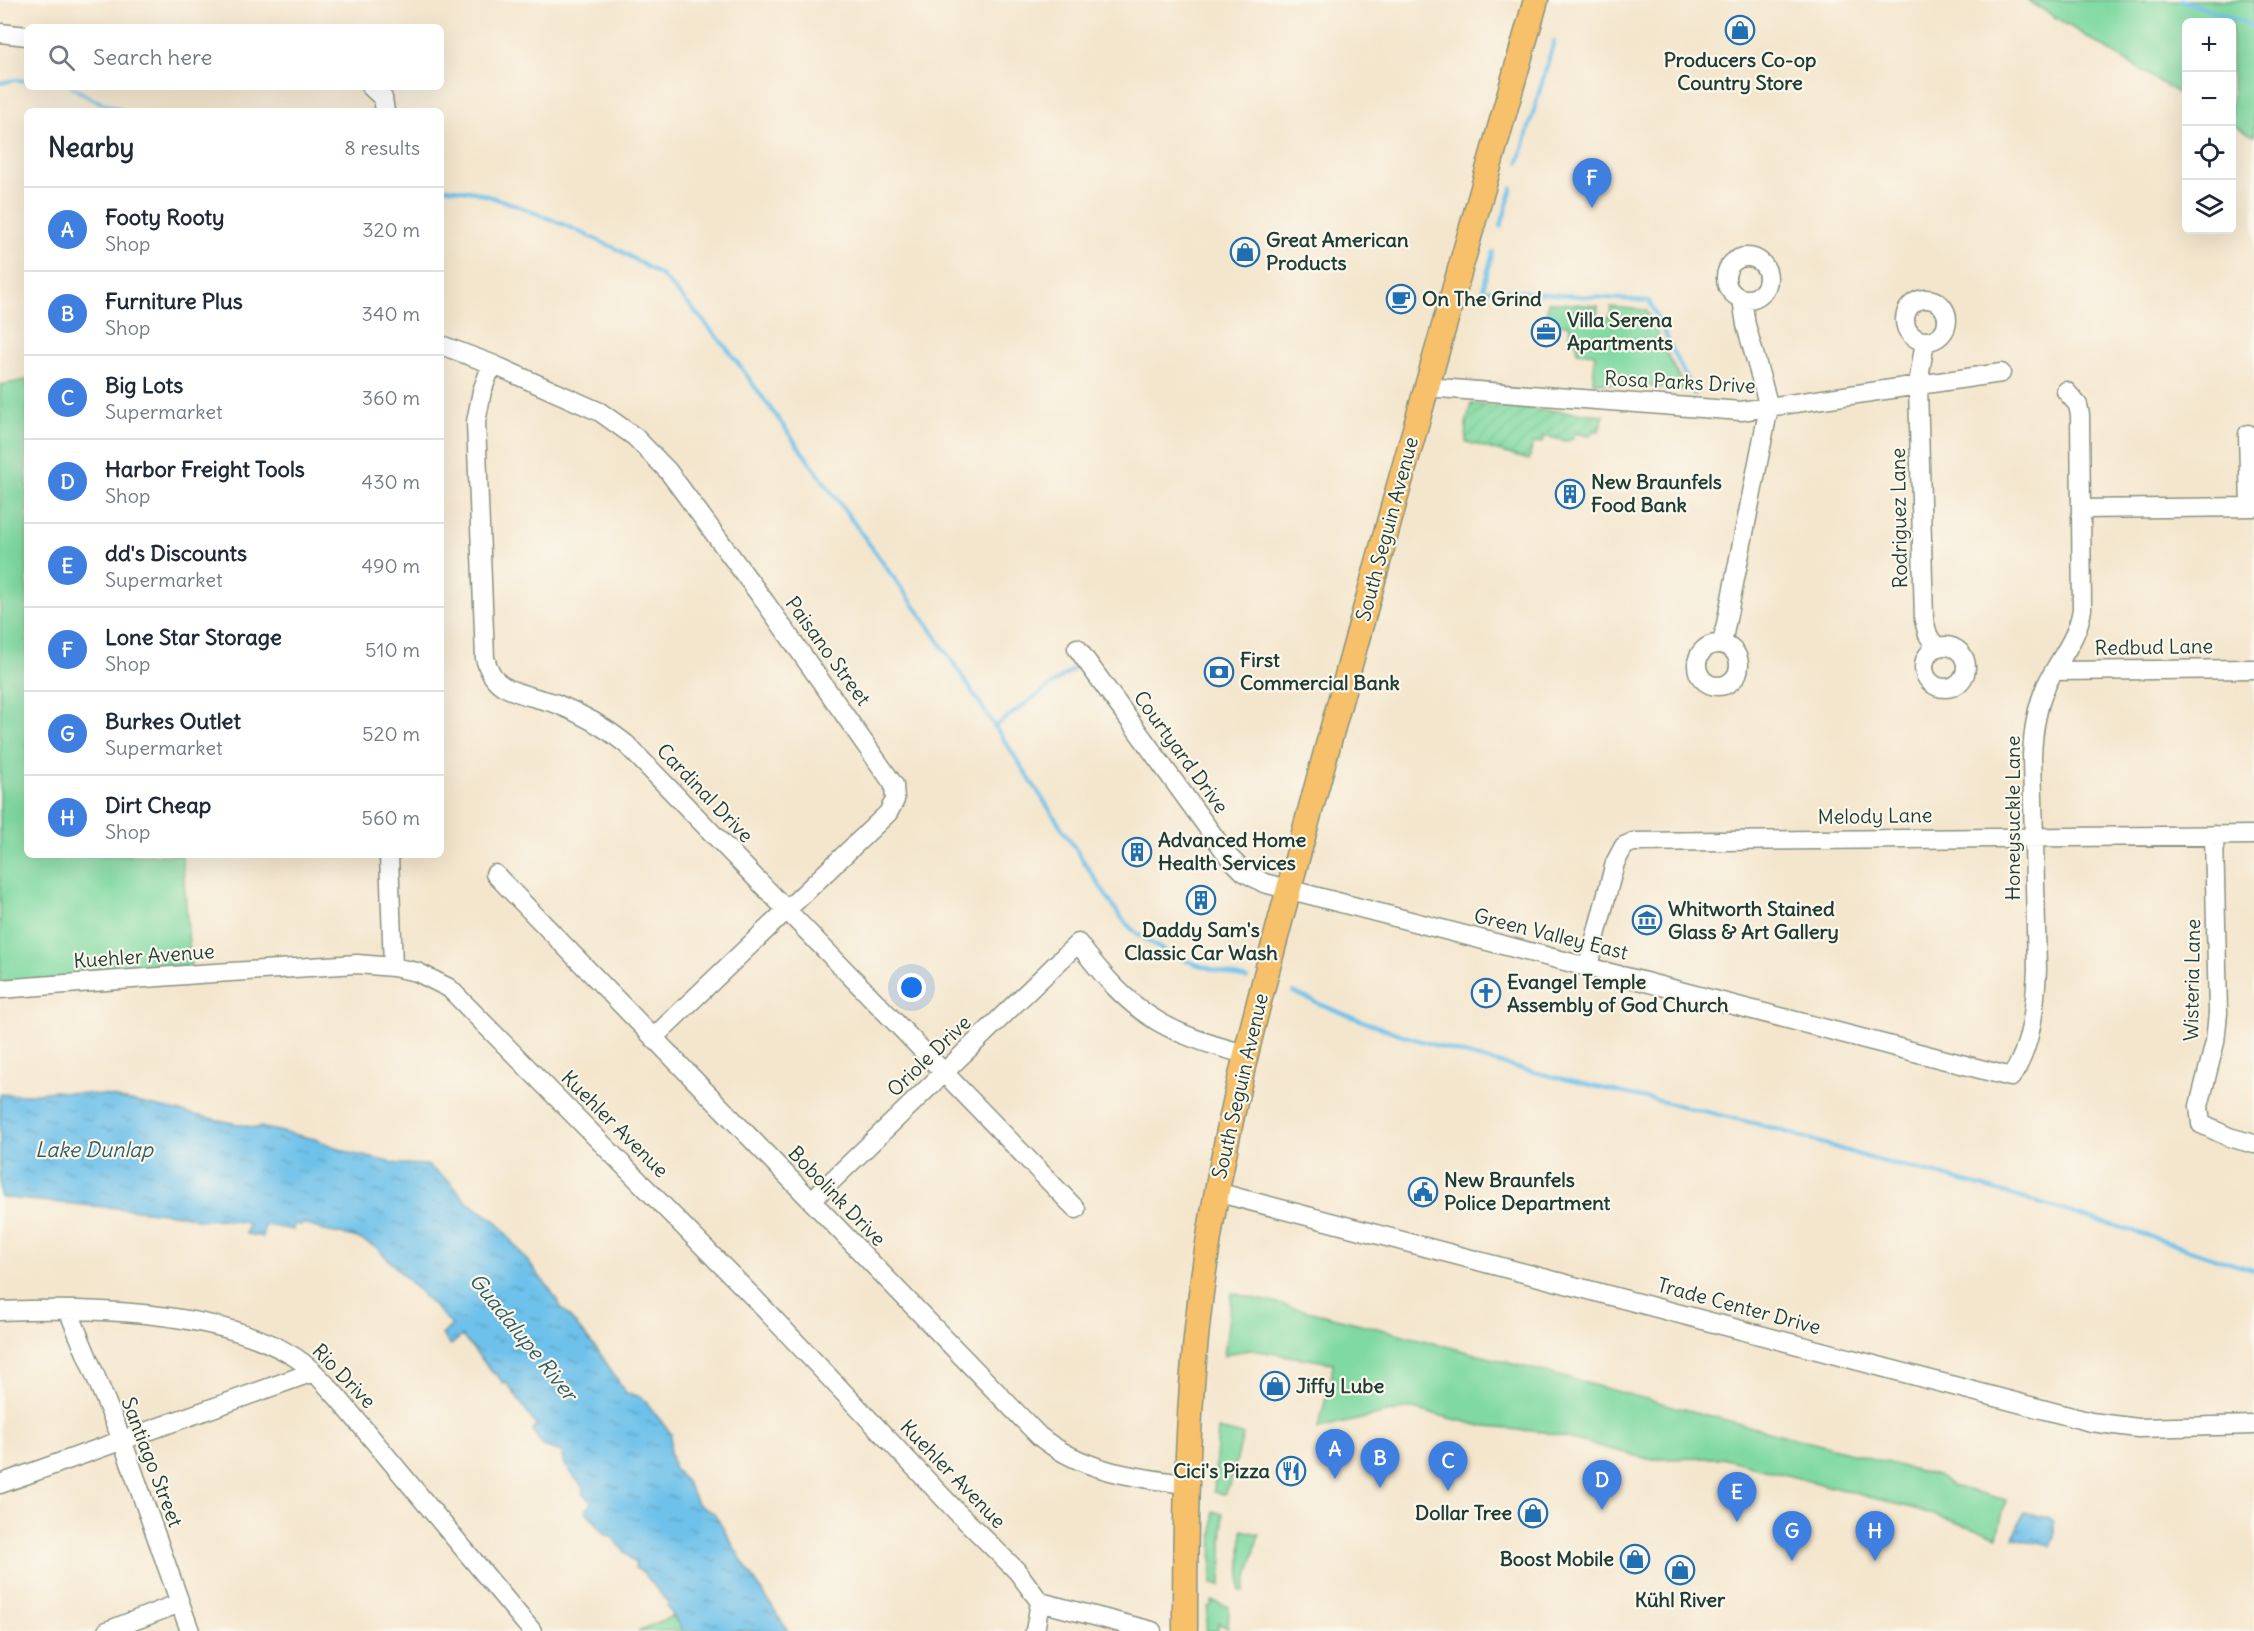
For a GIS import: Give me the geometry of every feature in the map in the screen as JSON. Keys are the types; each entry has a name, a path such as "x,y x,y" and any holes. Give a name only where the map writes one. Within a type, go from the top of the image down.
{"main road":[{"name":"South Seguin Avenue","path":"1185,1631 1185,1484 1195,1336 1216,1192 1245,1054 1426,387 1536,0"}],"street":[{"path":"0,33 24,36"},
{"path":"374,90 383,98 385,108"},
{"path":"1722,644 1769,408 1746,326 1742,299"},
{"name":"Rodriguez Lane","path":"1925,341 1918,385 1924,620 1928,635 1936,647"},
{"name":"Paisano Street","path":"444,346 492,364 600,412 653,453 758,593 892,779 896,795 891,809 653,1038"},
{"name":"Cardinal Drive","path":"492,364 482,392 476,422 485,658 488,669 502,685 556,704 593,721 626,744 1076,1209"},
{"name":"Rosa Parks Drive","path":"1426,387 1733,411 1769,408 2001,373"},
{"name":"Honeysuckle Lane","path":"2012,1076 2028,1037 2036,990 2034,729 2040,703 2075,635 2081,617 2080,415 2078,405 2066,391"},
{"path":"2081,509 2252,507 2248,434"},
{"name":"Courtyard Drive","path":"1077,648 1237,866 1264,883 1288,890"},
{"name":"Redbud Lane","path":"2055,671 2254,669"},
{"name":"Wisteria Lane","path":"2214,835 2217,1020 2215,1042 2199,1106 2201,1124 2229,1137 2254,1144"},
{"name":"Melody Lane","path":"1588,966 1615,863 1623,846 1633,842 2254,835"},
{"path":"389,858 393,967"},
{"name":"Bobolink Drive","path":"495,874 1030,1428 1049,1444 1072,1458 1107,1472 1185,1484"},
{"name":"Green Valley East","path":"1288,890 1588,966 1987,1072 2012,1076"},
{"name":"Oriole Drive","path":"811,1201 1078,943 1118,992 1150,1018 1189,1037 1245,1054"},
{"name":"Kuehler Avenue","path":"0,989 357,964 417,972 449,988 754,1298 956,1511 1017,1570 1040,1602"},
{"name":"Trade Center Drive","path":"1216,1192 2091,1422 2138,1428 2254,1425"},
{"name":"Santiago Street","path":"68,1310 122,1440 190,1631"},
{"name":"Rio Drive","path":"0,1311 128,1312 215,1326 289,1353 313,1372 339,1399 532,1631"},
{"path":"0,1484 313,1372"},
{"path":"1035,1631 1040,1602 1152,1631"},
{"path":"107,1631 180,1603"}],"green space":[{"path":"2027,0 2254,0 2254,136 2236,126 2236,18 2182,18 2182,96"},
{"path":"1548,302 1598,306 1597,316 1610,317 1611,307 1646,310 1685,390 1593,382 1595,354 1577,352 1577,342 1569,340 1570,325 1546,323"},
{"path":"24,381 24,858 182,858 191,971 0,983 0,385"},
{"path":"1471,404 1604,415 1599,431 1595,430 1588,436 1575,433 1573,439 1566,441 1545,436 1543,442 1533,443 1529,460 1466,442 1466,424"},
{"path":"1232,1293 1373,1327 1938,1476 1953,1486 2006,1500 1997,1536 1919,1510 1722,1458 1648,1459 1544,1432 1486,1427 1413,1409 1404,1409 1318,1429 1333,1363 1251,1350 1224,1356"},
{"path":"1218,1429 1243,1435 1230,1486 1224,1494 1214,1492"},
{"path":"1213,1511 1223,1514 1221,1586 1212,1584"},
{"path":"1242,1530 1259,1534 1244,1592 1240,1591"},
{"path":"1212,1601 1229,1607 1228,1628 1218,1623 1218,1631 1206,1631 1208,1607 1212,1605"},
{"path":"673,1616 683,1631 638,1631"}],"water":[{"name":"Lake Dunlap","path":"53,1091 103,1095 315,1139 350,1153 398,1164 427,1165 451,1183 468,1203 496,1221 561,1307 599,1352 626,1393 642,1397 671,1434 670,1452 674,1469 687,1483 698,1505 714,1513 788,1631 683,1631 667,1606 669,1604 643,1572 635,1568 636,1565 613,1538 605,1533 585,1510 592,1503 582,1493 584,1489 565,1465 562,1452 543,1446 532,1430 536,1426 506,1382 503,1383 496,1373 494,1374 462,1336 451,1345 442,1335 452,1325 376,1247 355,1237 325,1231 303,1223 302,1225 294,1224 293,1230 265,1225 262,1237 246,1234 248,1223 220,1219 199,1220 188,1216 148,1211 0,1197 0,1094 24,1095"},
{"path":"2024,1512 2048,1518 2054,1522 2054,1538 2051,1546 2014,1538"}],"waterway":[{"path":"2181,0 2244,22 2254,29"},
{"path":"1519,162 1554,41"},
{"path":"0,83 24,81"},
{"path":"77,90 115,108"},
{"path":"444,187 475,192 513,204 619,250 662,276 726,347 929,626 1123,920 1145,940 1173,955 1247,979"},
{"path":"1501,226 1512,188"},
{"path":"1493,252 1483,289 1649,301 1694,394"},
{"path":"994,727 1076,667"},
{"path":"1293,992 1348,1016 1462,1053 1772,1128 1877,1160 1946,1176 2021,1198 2254,1270"}],"place":[{"name":"Producers Co-op Country Store","path":"1740,30"},
{"name":"Lone Star Storage","path":"1592,208"},
{"name":"Great American Products","path":"1245,252"},
{"name":"On The Grind","path":"1401,299"},
{"name":"Villa Serena Apartments","path":"1546,332"},
{"name":"New Braunfels Food Bank","path":"1570,494"},
{"name":"First Commercial Bank","path":"1219,672"},
{"name":"Advanced Home Health Services","path":"1137,852"},
{"name":"Daddy Sam's Classic Car Wash","path":"1201,900"},
{"name":"Whitworth Stained Glass & Art Gallery","path":"1647,920"},
{"name":"Evangel Temple Assembly of God Church","path":"1486,993"},
{"name":"New Braunfels Police Department","path":"1423,1192"},
{"name":"Jiffy Lube","path":"1275,1386"},
{"name":"Cici's Pizza","path":"1291,1471"},
{"name":"Footy Rooty","path":"1335,1479"},
{"name":"Furniture Plus","path":"1380,1488"},
{"name":"Big Lots","path":"1448,1491"},
{"name":"Harbor Freight Tools","path":"1602,1510"},
{"name":"Dollar Tree","path":"1533,1513"},
{"name":"dd's Discounts","path":"1737,1522"},
{"name":"Boost Mobile","path":"1635,1559"},
{"name":"Burkes Outlet","path":"1792,1561"},
{"name":"Dirt Cheap","path":"1875,1561"},
{"name":"Kühl River","path":"1680,1570"}],"water label":[{"name":"Guadalupe River","path":"523,1337"}]}
